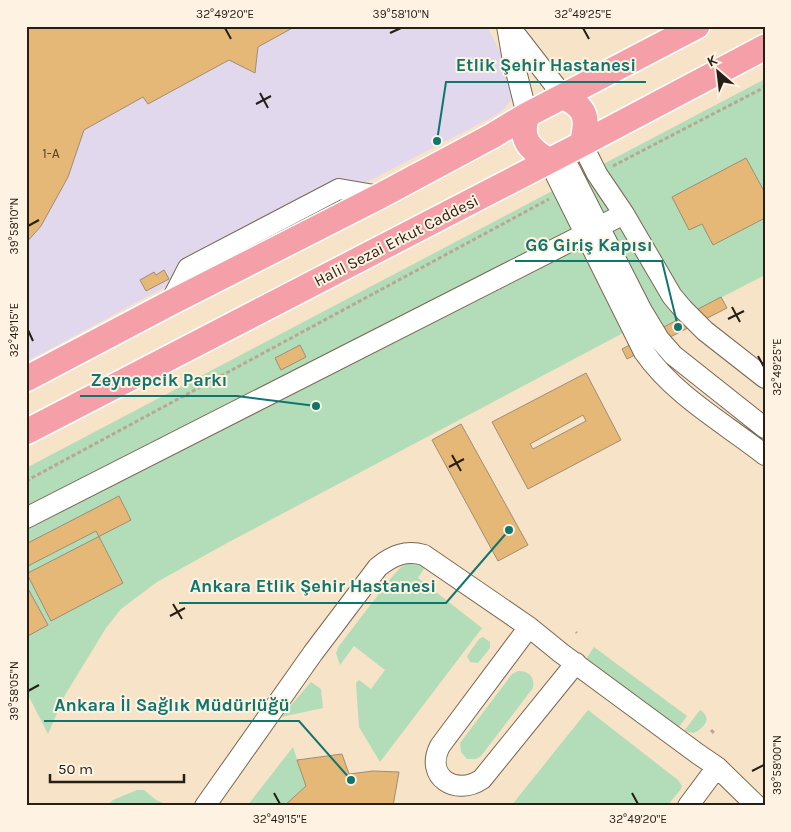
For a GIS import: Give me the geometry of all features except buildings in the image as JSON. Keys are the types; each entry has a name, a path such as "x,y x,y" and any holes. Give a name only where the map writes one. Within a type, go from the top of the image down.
{"main road":[{"path":"26,379 380,196 492,136 527,115 697,26"},
{"name":"Halil Sezai Erkut Caddesi","path":"26,432 765,47"},
{"path":"527,115 524,132 527,141 535,153 564,153 586,123 584,114 573,101 564,97"}],"street":[{"path":"508,26 564,97"},
{"path":"508,26 512,55 527,115"},
{"path":"564,153 597,174 624,214 672,296 683,309 705,330 765,378"},
{"path":"564,153 565,191 593,231"},
{"path":"564,153 593,231 635,315 644,352 656,369 668,380 765,455"},
{"path":"26,518 624,214"},
{"path":"635,315 672,296"},
{"path":"635,315 673,355 765,428"},
{"path":"205,806 313,653 378,567 389,558 400,553 413,552 424,554 529,627 717,768 757,806"},
{"path":"529,627 440,746 435,759 437,770 448,783 457,786 467,786 475,784 482,779 576,663"},
{"path":"688,806 717,768"}],"path":[{"path":"597,174 765,87"},
{"path":"26,481 565,191"},
{"path":"711,730 714,733"}],"shaded area":[{"path":"26,26 487,26 505,61 512,95 505,108 496,115 367,182 338,184 178,280 26,362"}],"green space":[{"path":"765,79 765,275 631,344 625,332 157,582 121,609 106,628 65,695 48,734 26,691 26,468"},
{"path":"408,563 420,564 425,567 418,578 482,628 380,762 359,727 356,683 359,680 371,689 385,670 354,646 340,665 336,653 339,646 391,578 401,567"},
{"path":"483,637 490,642 490,648 478,663 470,662 467,656 479,639"},
{"path":"594,647 687,716 679,727 586,659"},
{"path":"518,671 530,675 533,681 533,688 481,756 476,759 467,759 461,752 460,743 512,674"},
{"path":"311,682 321,689 323,708 281,717"},
{"path":"588,710 678,780 682,786 681,789 667,806 511,806"},
{"path":"700,710 706,716 704,726 694,733 684,731"},
{"path":"293,747 306,786 284,806 247,806"},
{"path":"137,790 144,790 156,800 170,806 106,806 113,800"}],"place":[{"name":"Etlik Şehir Hastanesi","path":"437,141"},
{"name":"G6 Giriş Kapısı","path":"678,327"},
{"name":"Zeynepcik Parkı","path":"316,406"},
{"name":"Ankara Etlik Şehir Hastanesi","path":"509,530"},
{"name":"Ankara İl Sağlık Müdürlüğü","path":"351,780"}]}
